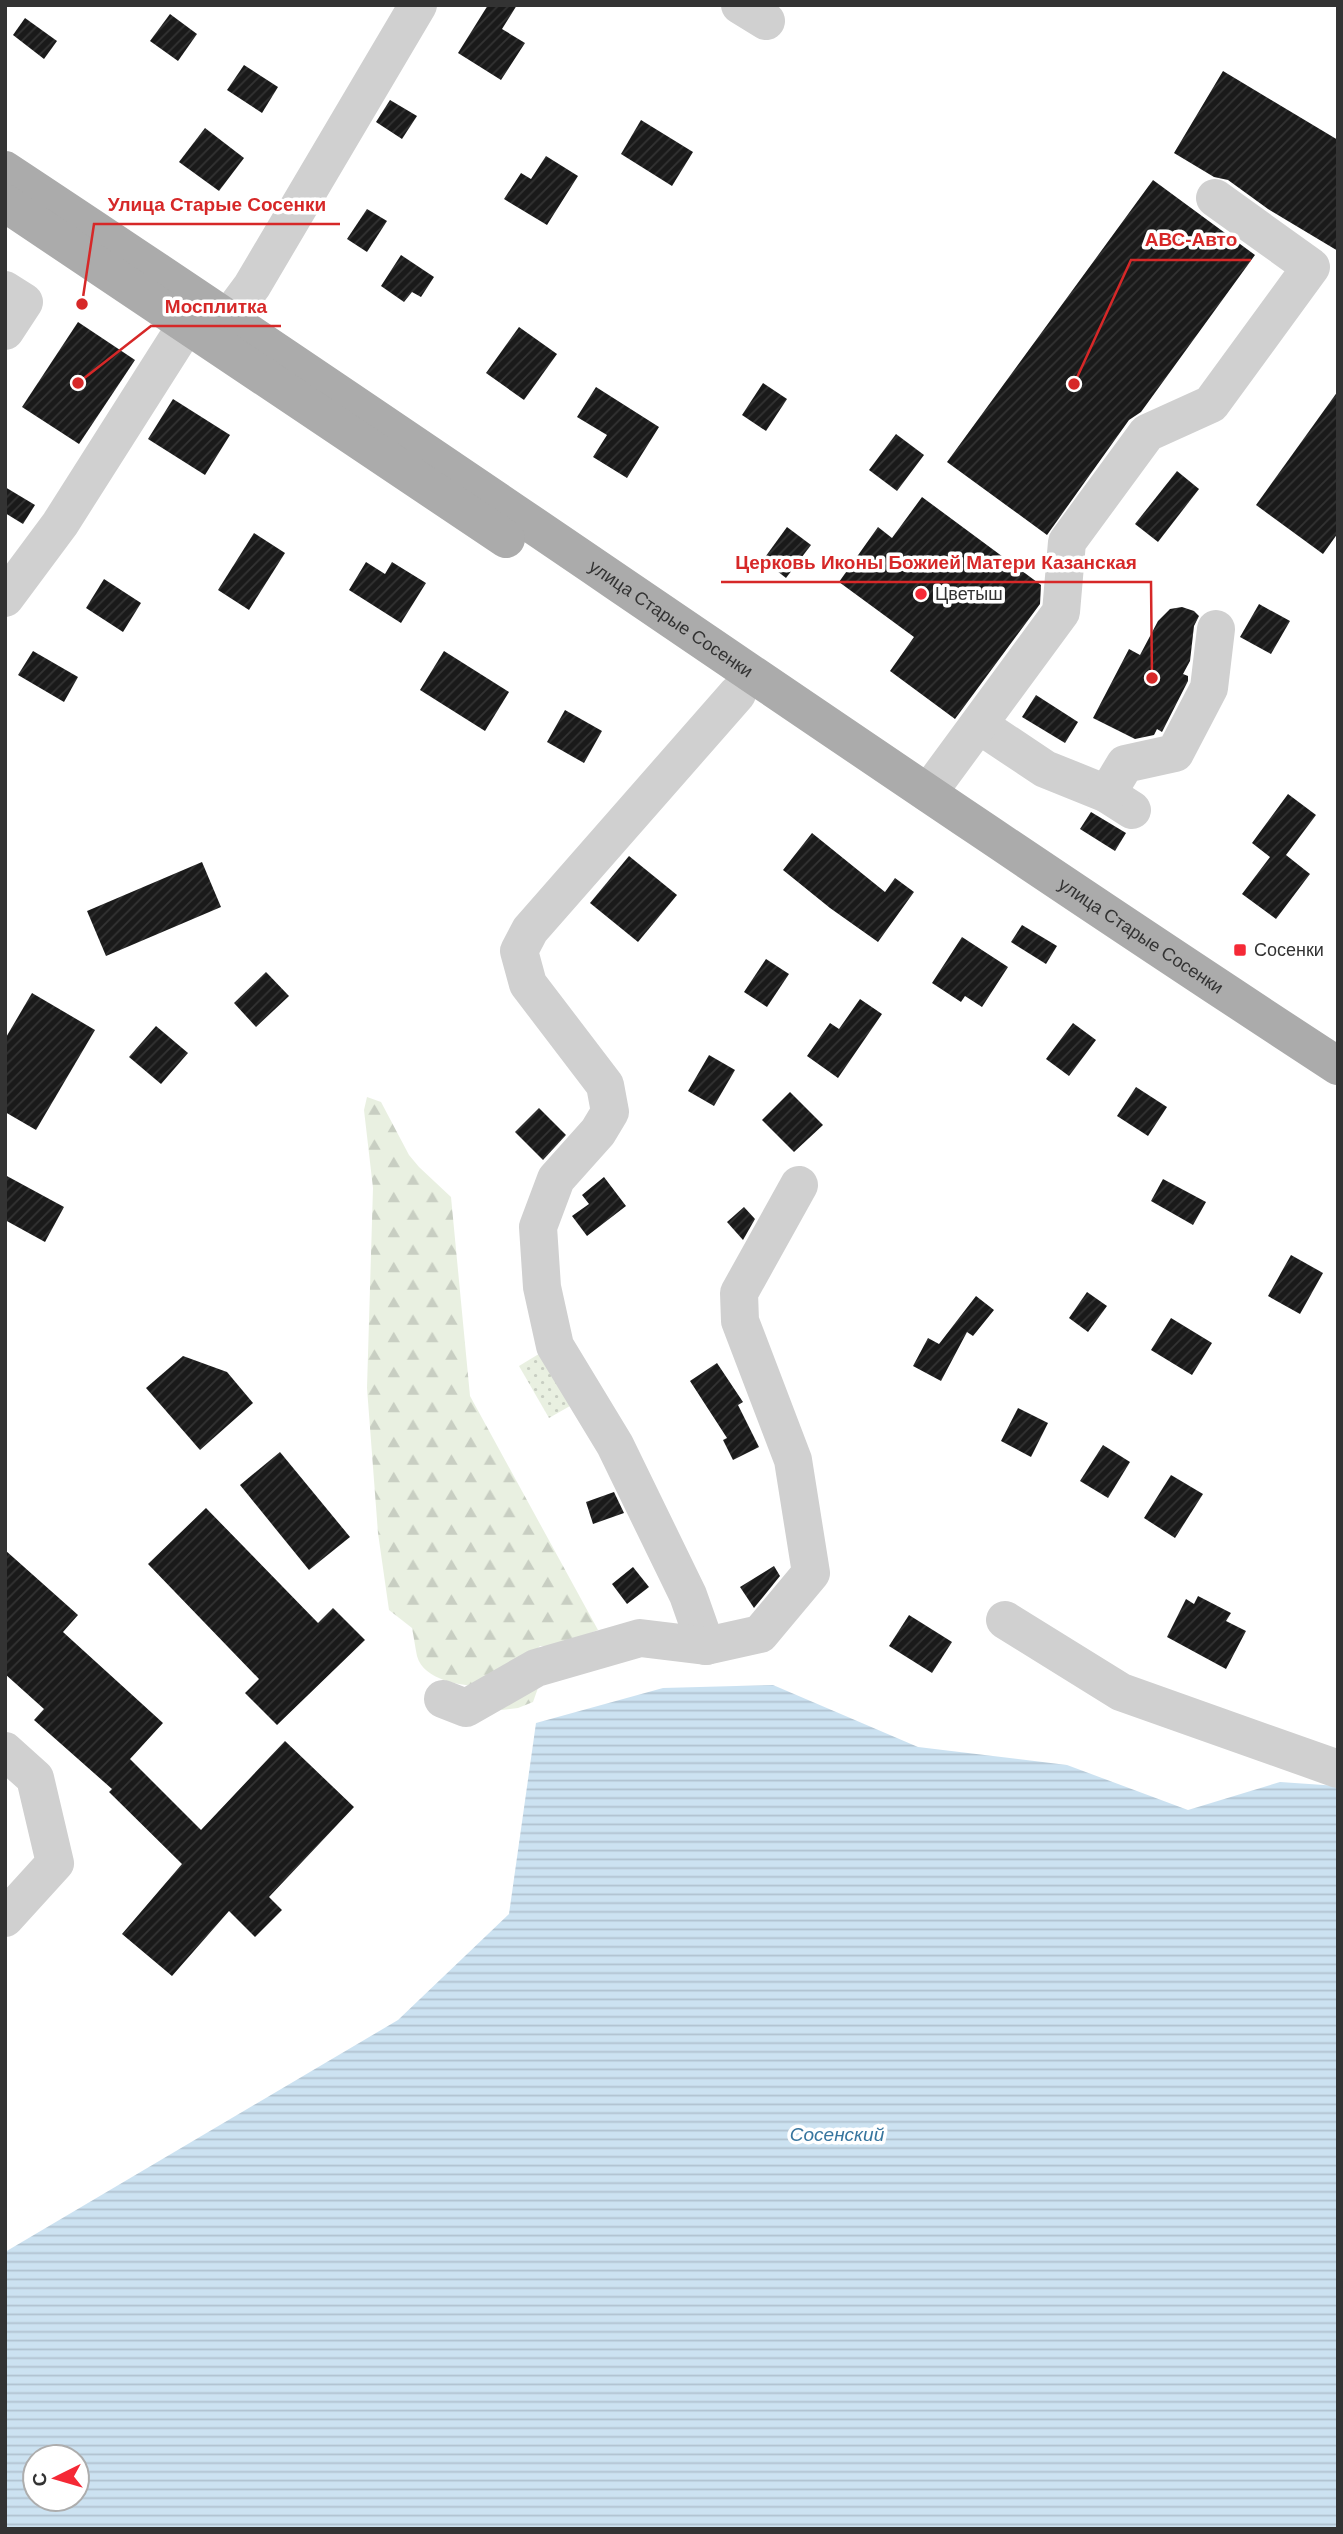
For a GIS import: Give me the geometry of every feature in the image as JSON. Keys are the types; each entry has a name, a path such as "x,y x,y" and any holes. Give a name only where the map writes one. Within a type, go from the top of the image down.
{"main road":[{"name":"улица Старые Сосенки","path":"5,170 229,317 928,793 1338,1066"},
{"name":"улица Старые Сосенки","path":"5,203 1338,1093"}],"lane":[{"path":"229,317 252,286 418,5"},
{"path":"928,793 1061,612 1067,541 1147,433 1211,404 1311,267 1215,198"},
{"path":"5,290 24,302 5,331"},
{"path":"5,598 60,524 187,324"},
{"path":"979,725 1045,769 1120,802 1125,764 1175,753 1209,688 1216,629"},
{"path":"706,1646 688,1595 615,1445 555,1346 541,1287 538,1227 556,1179 598,1132 610,1112 605,1085 528,984 519,951 530,930 737,694"},
{"path":"443,1699 466,1708 536,1668 640,1638 706,1646 761,1634 811,1573 793,1460 740,1321 739,1293 799,1185"},
{"path":"1005,1620 1121,1692 1338,1769"},
{"path":"5,1751 35,1778 55,1863 5,1918"}],"green space":[{"path":"367,1097 381,1102 409,1155 451,1197 470,1396 598,1630 555,1647 540,1646 530,1656 538,1688 533,1702 518,1708 502,1710 482,1687 444,1680 427,1671 417,1656 412,1628 389,1610 378,1533 367,1388 373,1188 364,1110"},
{"path":"547,1349 577,1402 549,1418 519,1366"}],"water":[{"name":"Сосенский","path":"773,1685 918,1747 1067,1765 1188,1810 1280,1782 1338,1786 1338,2529 5,2529 5,2252 398,2020 509,1914 536,1723 663,1688"}],"building":[{"path":"488,5 517,5 502,29 525,43 501,80 458,53"},
{"path":"170,14 197,34 178,61 150,41"},
{"path":"25,18 57,41 44,59 13,35"},
{"path":"244,65 278,87 262,113 227,90"},
{"path":"1223,71 1338,140 1338,251 1268,209 1228,180 1214,177 1174,153"},
{"path":"390,100 417,116 402,139 376,122"},
{"path":"641,120 693,152 672,186 621,154"},
{"path":"205,128 244,158 219,191 179,162"},
{"path":"546,156 578,176 547,225 504,199 521,173 531,179"},
{"path":"1153,180 1255,255 1141,412 1129,420 1047,535 947,462"},
{"path":"367,209 387,221 367,252 347,239"},
{"path":"401,255 434,277 421,297 412,292 404,302 381,286"},
{"path":"78,322 135,360 79,444 22,407"},
{"path":"519,327 557,354 524,400 486,373"},
{"path":"763,383 787,399 766,431 742,415"},
{"path":"596,387 659,427 627,478 593,457 607,435 577,417"},
{"path":"1338,391 1338,533 1323,554 1256,505"},
{"path":"173,399 230,435 205,475 148,439"},
{"path":"896,434 924,455 897,491 869,470"},
{"path":"1177,471 1199,489 1158,542 1135,524"},
{"path":"5,487 35,505 23,524 5,513"},
{"path":"922,497 1041,585 1040,604 955,719 890,671 914,637 839,582 878,527 892,538"},
{"path":"787,527 811,545 786,578 763,560"},
{"path":"254,533 285,553 249,610 218,590"},
{"path":"366,562 385,574 392,562 426,583 401,623 349,590"},
{"path":"104,579 141,603 123,632 86,608"},
{"path":"1259,604 1290,621 1271,654 1240,637"},
{"path":"1182,607 1199,616 1194,626 1190,661 1183,674 1188,676 1188,681 1162,732 1157,729 1154,735 1135,739 1093,718 1129,649 1140,655 1158,621 1170,609"},
{"path":"33,651 78,677 64,702 18,675"},
{"path":"444,651 509,692 485,731 420,690"},
{"path":"1036,695 1078,722 1065,743 1022,717"},
{"path":"565,710 602,731 584,763 547,742"},
{"path":"1288,794 1316,815 1286,855 1310,874 1276,919 1242,894 1270,857 1252,843"},
{"path":"1091,812 1126,833 1115,851 1080,829"},
{"path":"812,833 885,892 895,878 914,892 878,942 783,870"},
{"path":"629,856 677,895 638,942 590,903"},
{"path":"202,862 221,907 106,956 87,911"},
{"path":"1022,925 1057,946 1046,964 1011,942"},
{"path":"962,937 1008,967 982,1007 965,996 961,1002 932,983"},
{"path":"766,959 789,974 767,1007 744,992"},
{"path":"266,972 289,996 256,1027 234,1003"},
{"path":"32,993 95,1030 36,1130 5,1112 5,1039"},
{"path":"860,999 882,1014 838,1078 807,1056 830,1023 839,1029"},
{"path":"1073,1023 1096,1040 1069,1076 1046,1059"},
{"path":"156,1026 188,1053 161,1084 129,1057"},
{"path":"709,1055 735,1070 714,1106 688,1091"},
{"path":"1136,1087 1167,1107 1148,1136 1117,1116"},
{"path":"790,1092 823,1125 794,1152 762,1120"},
{"path":"539,1108 566,1135 543,1160 515,1132"},
{"path":"5,1175 64,1207 45,1242 5,1220"},
{"path":"604,1177 626,1206 587,1236 572,1216 589,1204 582,1195"},
{"path":"1163,1179 1206,1202 1193,1225 1151,1201"},
{"path":"744,1207 755,1219 743,1240 727,1222"},
{"path":"1291,1255 1323,1273 1300,1314 1268,1296"},
{"path":"1087,1292 1107,1306 1088,1332 1069,1318"},
{"path":"976,1296 994,1310 973,1336 967,1332 941,1381 913,1366 928,1338 939,1344"},
{"path":"1171,1318 1212,1343 1192,1375 1151,1350"},
{"path":"183,1356 227,1372 253,1403 200,1450 146,1388"},
{"path":"717,1363 743,1402 738,1405 759,1447 733,1460 723,1440 727,1438 690,1381"},
{"path":"1018,1408 1048,1423 1031,1457 1001,1441"},
{"path":"1103,1445 1130,1462 1108,1498 1080,1481"},
{"path":"280,1452 350,1537 309,1570 240,1485"},
{"path":"1171,1475 1203,1494 1175,1538 1144,1518"},
{"path":"614,1492 624,1513 593,1524 586,1502"},
{"path":"206,1508 318,1623 333,1608 365,1640 277,1725 245,1693 259,1679 148,1564"},
{"path":"5,1550 78,1615 63,1632 163,1723 130,1759 201,1830 285,1741 354,1807 269,1897 282,1910 255,1937 229,1911 172,1976 122,1934 182,1864 109,1792 112,1789 34,1720 44,1709 5,1674"},
{"path":"774,1566 780,1576 754,1608 740,1587"},
{"path":"633,1567 649,1587 627,1604 612,1584"},
{"path":"1198,1596 1231,1613 1226,1621 1246,1631 1226,1669 1167,1637 1186,1599 1194,1604"},
{"path":"909,1615 952,1642 932,1673 889,1646"}],"place":[{"name":"Улица Старые Сосенки","path":"82,304"},
{"name":"Мосплитка","path":"78,383"},
{"name":"АВС-Авто","path":"1074,384"},
{"name":"Цветыш","path":"921,594"},
{"name":"Церковь Иконы Божией Матери Казанская","path":"1152,678"},
{"name":"Сосенки","path":"1240,950"}]}
